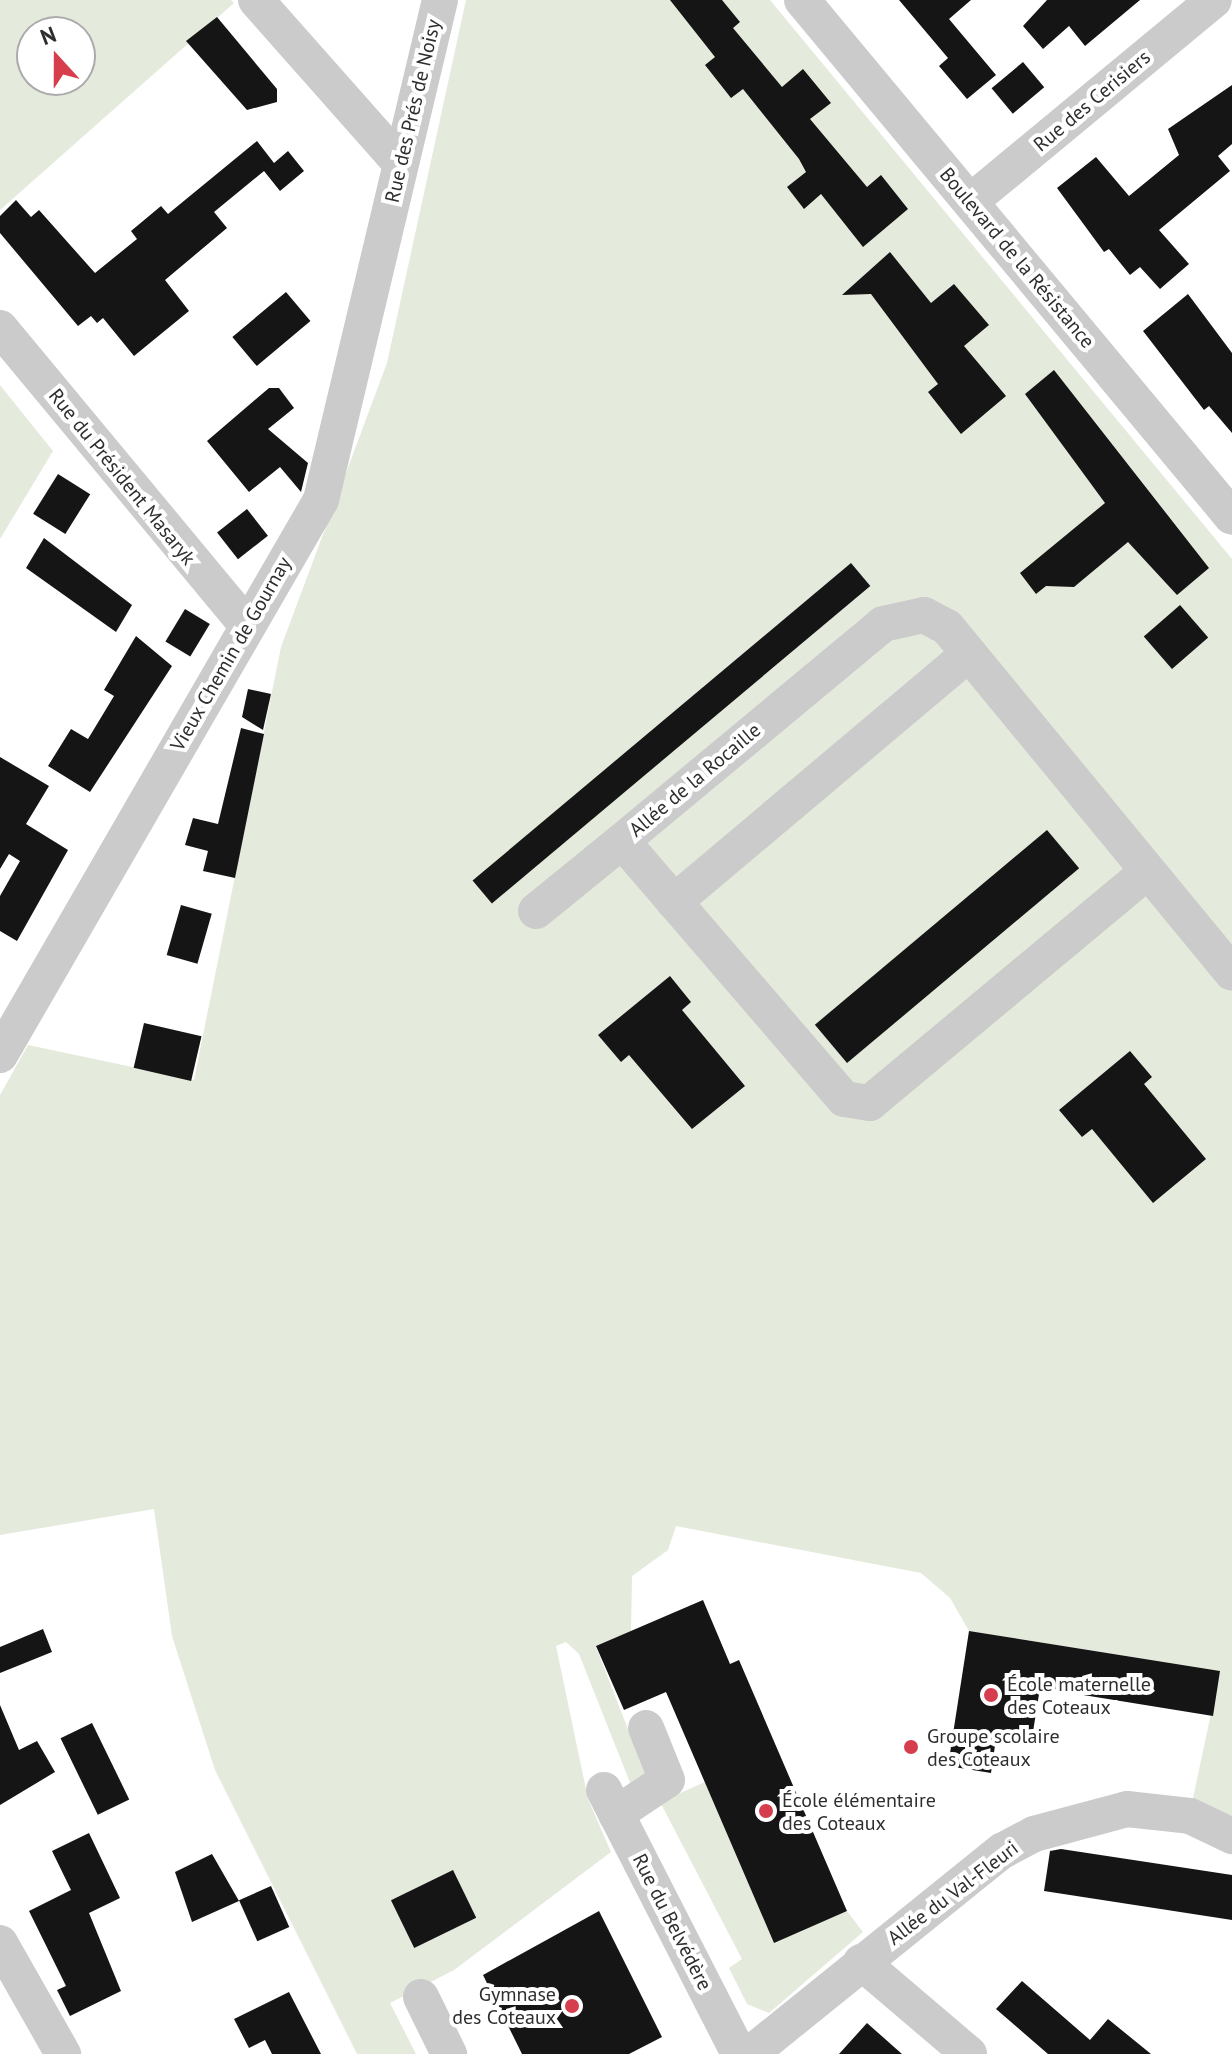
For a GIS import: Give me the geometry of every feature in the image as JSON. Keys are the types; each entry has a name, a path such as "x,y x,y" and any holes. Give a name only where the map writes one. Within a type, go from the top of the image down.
{"street":[{"path":"256,0 378,147 400,163"},
{"name":"Rue des Prés de Noisy","path":"388,223 440,0"},
{"name":"Boulevard de la Résistance","path":"802,0 1229,507"},
{"name":"Rue des Cerisiers","path":"971,201 1214,0"},
{"name":"Vieux Chemin de Gournay","path":"0,1055 321,500 388,223"},
{"name":"Rue du Président Masaryk","path":"0,328 247,625"},
{"name":"Allée de la Rocaille","path":"1147,872 901,1084 870,1103 844,1099 622,841 883,624 924,615 947,627 1232,973"},
{"path":"674,902 968,654"},
{"path":"536,911 622,841"},
{"name":"Rue du Belvédère","path":"646,1728 667,1780 610,1802 739,2054"},
{"name":"Allée du Val-Fleuri","path":"750,2054 1002,1851 1062,1823 1155,1810 1232,1836"},
{"path":"0,1943 55,2051"},
{"path":"861,1962 969,2054"},
{"path":"421,1997 449,2054"}],"shaded area":[{"path":"0,0 231,0 234,3 0,210"},
{"path":"466,0 770,0 1232,559 1232,1816 1192,1803 1220,1671 969,1631 950,1598 921,1573 676,1526 668,1550 632,1576 631,1631 596,1647 647,1778 631,1785 579,1654 566,1642 556,1646 588,1799 611,1852 454,1970 390,2003 416,2054 357,2054 215,1770 172,1636 154,1509 0,1535 0,1095 28,1045 194,1080 281,647 387,363"},
{"path":"0,385 53,451 0,539"},
{"path":"705,1782 774,1942 847,1911 863,1932 769,2013 747,2004 729,1968 742,1959 660,1802"}],"building":[{"path":"670,0 722,0 740,22 733,28 782,87 803,69 831,103 810,119 867,187 881,175 908,209 863,247 821,194 804,209 787,187 806,172 799,159 743,89 731,98 705,65 715,57"},
{"path":"899,0 971,0 949,19 996,75 967,99 939,66 948,58"},
{"path":"1047,0 1140,0 1085,46 1069,26 1043,49 1023,26"},
{"path":"217,17 277,89 277,102 247,110 186,41"},
{"path":"1023,62 1044,87 1013,114 992,88"},
{"path":"1232,85 1232,144 1218,156 1230,171 1159,230 1189,264 1160,289 1140,267 1130,275 1109,249 1104,252 1057,188 1096,157 1129,196 1179,155 1168,129"},
{"path":"257,141 274,163 288,151 304,171 280,191 264,171 214,212 227,228 165,280 189,311 134,356 103,318 97,323 91,316 78,326 0,233 0,216 16,200 31,217 39,210 95,273 137,239 131,231 161,206 168,214"},
{"path":"890,252 931,303 954,284 989,325 964,346 1006,396 961,434 928,392 938,384 871,294 842,295"},
{"path":"286,292 310,321 257,366 232,337"},
{"path":"1188,294 1232,353 1232,433 1209,406 1204,410 1143,331"},
{"path":"1054,370 1209,568 1177,595 1128,542 1074,587 1046,586 1036,594 1020,573 1105,503 1025,394"},
{"path":"269,388 279,388 294,408 268,429 308,463 301,492 280,467 249,492 207,441"},
{"path":"58,474 90,494 65,534 33,514"},
{"path":"247,509 268,536 238,559 217,532"},
{"path":"44,538 132,605 116,632 26,568"},
{"path":"851,563 870,586 492,904 473,881"},
{"path":"1180,605 1208,637 1172,669 1144,636"},
{"path":"185,609 210,624 190,657 165,642"},
{"path":"136,636 172,666 90,792 48,766 71,729 88,739 114,696 104,690"},
{"path":"248,689 271,694 263,730 242,717"},
{"path":"241,728 264,734 235,878 203,871 208,851 185,845 193,818 218,824"},
{"path":"0,757 49,786 26,824 68,850 17,941 0,931 0,896 20,861 9,854 0,869"},
{"path":"1047,830 1079,868 847,1063 815,1025"},
{"path":"181,905 212,914 197,964 167,955"},
{"path":"670,976 691,1002 682,1010 745,1086 692,1129 629,1055 621,1062 598,1035"},
{"path":"144,1023 201,1036 191,1081 134,1068"},
{"path":"1130,1051 1152,1077 1144,1084 1206,1159 1153,1203 1092,1129 1082,1137 1059,1110"},
{"path":"703,1600 730,1664 739,1660 847,1911 774,1943 666,1692 624,1710 596,1646"},
{"path":"43,1629 52,1652 0,1673 0,1647"},
{"path":"969,1631 1220,1671 1213,1716 1040,1688 1032,1738 997,1732 991,1773 948,1766"},
{"path":"0,1705 19,1750 37,1741 55,1772 0,1805"},
{"path":"92,1723 129,1799 98,1815 61,1738"},
{"path":"89,1833 120,1898 89,1913 121,1991 70,2016 57,1990 66,1986 29,1911 71,1890 52,1851"},
{"path":"1061,1849 1232,1875 1232,1920 1044,1891 1050,1851"},
{"path":"212,1854 239,1901 192,1922 175,1872"},
{"path":"453,1870 476,1918 414,1948 391,1900"},
{"path":"271,1886 289,1927 257,1941 239,1900"},
{"name":"Gymnase des Coteaux","path":"599,1911 662,2037 629,2054 522,2054 483,1975"},
{"path":"1022,1981 1090,2040 1108,2019 1151,2054 1048,2054 996,2009"},
{"path":"289,1992 321,2054 272,2054 265,2040 249,2048 234,2019"},
{"path":"867,2023 902,2054 839,2054"}],"place":[{"name":"École maternelle des Coteaux","path":"991,1695"},
{"name":"Groupe scolaire des Coteaux","path":"911,1747"},
{"name":"École élémentaire des Coteaux","path":"766,1811"},
{"name":"Gymnase des Coteaux","path":"572,2006"}]}
